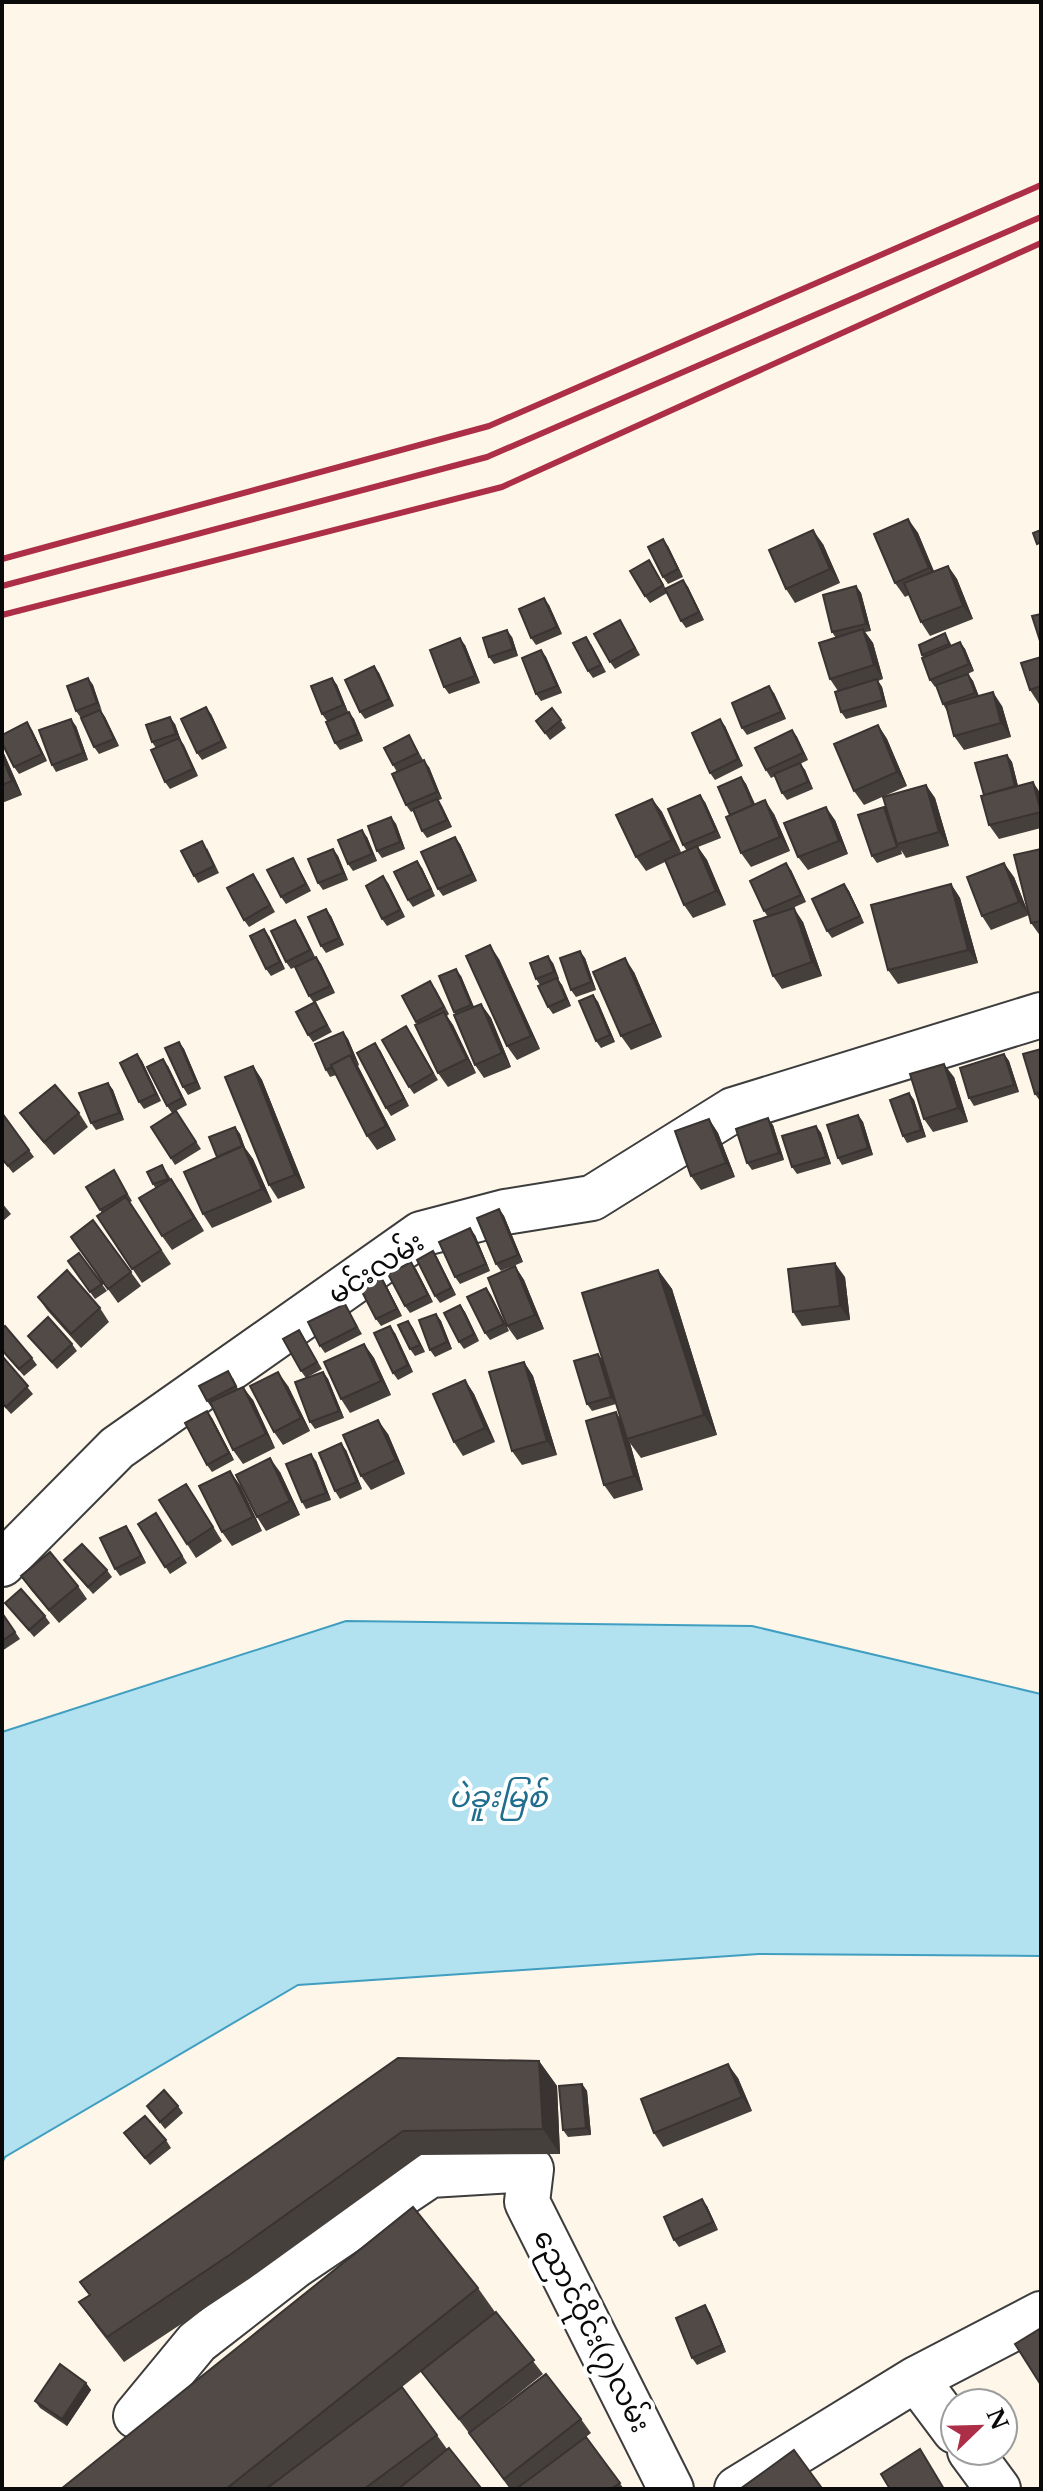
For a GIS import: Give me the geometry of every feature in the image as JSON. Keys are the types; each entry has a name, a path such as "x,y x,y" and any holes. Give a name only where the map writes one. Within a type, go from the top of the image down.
{"street":[{"name":"မင်းလမ်း","path":"2,1564 117,1448 421,1234 505,1212 592,1198 733,1110 1041,1015"},
{"name":"ညောင်ဝိုင်း(၇)လမ်း","path":"136,2416 197,2342 296,2265 430,2175 531,2169 527,2202 671,2489"},
{"path":"737,2489 916,2379 1041,2314"},
{"path":"916,2379 939,2410"},
{"path":"982,2467 998,2489"}],"water":[{"name":"ပဲခူးမြစ်","path":"346,1621 752,1626 1041,1694 1041,1956 759,1954 298,1985 5,2157 2,2163 2,1732"}],"building":[{"path":"908,519 929,568 895,583 874,534"},
{"path":"813,530 830,569 786,589 769,550"},
{"path":"1041,530 1041,542 1037,544 1033,533"},
{"path":"663,539 678,569 663,577 648,547"},
{"path":"649,560 663,585 645,596 630,571"},
{"path":"948,566 963,606 921,622 904,583"},
{"path":"683,580 699,612 681,621 665,589"},
{"path":"856,586 866,624 832,632 823,595"},
{"path":"544,598 557,627 531,638 519,609"},
{"path":"1041,614 1041,644 1032,616"},
{"path":"620,620 635,648 610,662 594,634"},
{"path":"863,629 874,665 830,679 819,643"},
{"path":"507,630 513,649 489,657 483,638"},
{"path":"945,633 949,644 922,655 919,645"},
{"path":"586,637 601,665 588,671 573,643"},
{"path":"460,638 475,676 444,687 430,650"},
{"path":"960,642 969,664 930,680 922,658"},
{"path":"541,650 557,686 536,694 522,658"},
{"path":"1041,657 1041,686 1030,690 1021,663"},
{"path":"374,666 389,699 360,712 345,680"},
{"path":"968,674 975,693 943,704 936,685"},
{"path":"88,678 97,703 76,711 67,686"},
{"path":"332,678 343,705 322,714 311,686"},
{"path":"877,679 883,700 841,712 835,692"},
{"path":"769,686 781,712 742,728 732,703"},
{"path":"993,692 1001,723 954,736 946,705"},
{"path":"206,707 222,741 197,753 181,719"},
{"path":"552,708 561,720 545,733 536,721"},
{"path":"100,710 114,739 94,747 81,718"},
{"path":"349,712 358,734 335,743 326,722"},
{"path":"170,717 176,734 152,742 146,725"},
{"path":"71,719 83,753 52,765 39,730"},
{"path":"720,719 738,759 710,773 692,733"},
{"path":"27,722 42,754 14,767 2,743 2,735"},
{"path":"878,725 897,772 854,791 834,744"},
{"path":"792,730 803,753 766,770 755,748"},
{"path":"409,735 418,753 393,765 384,748"},
{"path":"179,738 193,769 165,782 151,750"},
{"path":"1007,755 1015,786 984,795 975,763"},
{"path":"2,757 12,781 2,785"},
{"path":"424,760 437,792 406,805 392,774"},
{"path":"800,763 808,782 782,793 774,774"},
{"path":"741,777 753,805 730,815 718,787"},
{"path":"1033,782 1041,812 989,825 981,796"},
{"path":"926,785 939,832 897,844 883,797"},
{"path":"700,795 716,831 683,845 668,809"},
{"path":"437,799 447,820 422,831 413,809"},
{"path":"652,799 672,840 636,857 616,815"},
{"path":"765,800 780,837 741,853 726,817"},
{"path":"826,807 839,841 798,857 784,823"},
{"path":"884,807 897,847 872,856 858,815"},
{"path":"391,817 400,842 377,851 368,826"},
{"path":"362,830 372,854 348,864 338,840"},
{"path":"455,837 472,874 438,889 421,852"},
{"path":"202,841 214,866 194,876 181,851"},
{"path":"697,846 716,891 684,905 665,860"},
{"path":"333,849 343,873 318,883 308,859"},
{"path":"1041,849 1041,921 1031,923 1014,855"},
{"path":"293,858 306,884 281,897 267,870"},
{"path":"417,861 431,889 408,900 394,872"},
{"path":"786,863 801,895 764,911 750,881"},
{"path":"1004,863 1019,902 982,916 967,877"},
{"path":"253,874 270,905 244,920 227,888"},
{"path":"383,876 400,910 382,919 366,886"},
{"path":"844,884 860,916 827,931 812,899"},
{"path":"951,884 968,950 888,970 871,905"},
{"path":"794,908 812,962 773,976 754,921"},
{"path":"326,909 339,938 321,946 308,917"},
{"path":"295,920 310,950 286,962 271,931"},
{"path":"264,929 280,962 266,969 250,936"},
{"path":"490,945 531,1036 507,1046 466,956"},
{"path":"580,951 591,982 571,990 560,958"},
{"path":"548,956 554,972 536,979 530,963"},
{"path":"316,957 330,986 309,996 295,967"},
{"path":"625,958 653,1023 621,1036 593,972"},
{"path":"456,969 471,1005 454,1012 439,976"},
{"path":"557,978 566,999 548,1007 538,986"},
{"path":"430,981 444,1007 416,1022 402,996"},
{"path":"593,995 610,1035 596,1041 579,1001"},
{"path":"315,1002 327,1025 308,1035 296,1012"},
{"path":"481,1004 502,1053 475,1065 454,1015"},
{"path":"444,1012 467,1059 438,1073 415,1025"},
{"path":"406,1026 433,1073 409,1087 382,1040"},
{"path":"343,1032 354,1058 350,1055 326,1070 315,1044"},
{"path":"179,1042 196,1082 183,1087 165,1048"},
{"path":"375,1043 404,1099 386,1108 357,1053"},
{"path":"1041,1049 1041,1092 1035,1094 1023,1054"},
{"path":"137,1054 156,1094 139,1102 120,1063"},
{"path":"1004,1054 1014,1085 969,1098 960,1068"},
{"path":"350,1055 386,1126 367,1136 331,1065"},
{"path":"163,1059 182,1098 167,1106 147,1067"},
{"path":"944,1064 958,1108 924,1119 910,1074"},
{"path":"253,1066 295,1175 269,1185 225,1077"},
{"path":"108,1083 119,1113 91,1123 79,1093"},
{"path":"55,1085 79,1113 44,1142 20,1113"},
{"path":"909,1093 921,1130 903,1136 890,1100"},
{"path":"176,1111 196,1142 171,1158 151,1127"},
{"path":"2,1113 29,1150 8,1166 2,1159"},
{"path":"858,1115 868,1148 838,1158 827,1125"},
{"path":"768,1118 779,1153 747,1163 736,1129"},
{"path":"709,1119 726,1163 691,1176 675,1131"},
{"path":"816,1126 826,1157 792,1167 782,1136"},
{"path":"235,1127 242,1146 217,1157 209,1137"},
{"path":"243,1146 262,1189 203,1214 184,1172"},
{"path":"162,1165 168,1179 153,1184 147,1172"},
{"path":"114,1170 127,1194 100,1210 86,1187"},
{"path":"171,1179 194,1218 162,1236 139,1198"},
{"path":"126,1197 161,1250 132,1269 97,1216"},
{"path":"499,1209 518,1255 496,1264 477,1218"},
{"path":"93,1220 131,1272 108,1289 71,1237"},
{"path":"470,1228 486,1264 455,1277 439,1242"},
{"path":"433,1251 451,1288 435,1296 417,1260"},
{"path":"79,1253 102,1284 90,1292 68,1261"},
{"path":"411,1262 428,1295 405,1306 388,1274"},
{"path":"835,1263 840,1306 793,1312 788,1269"},
{"path":"515,1266 535,1315 507,1326 488,1278"},
{"path":"67,1270 100,1308 71,1334 38,1297"},
{"path":"658,1270 704,1415 627,1439 582,1293"},
{"path":"380,1275 397,1309 376,1319 359,1286"},
{"path":"486,1288 504,1324 485,1333 467,1297"},
{"path":"345,1304 357,1327 320,1346 308,1322"},
{"path":"460,1305 474,1334 459,1342 444,1313"},
{"path":"436,1314 447,1342 430,1350 419,1320"},
{"path":"48,1317 72,1344 52,1362 28,1336"},
{"path":"408,1321 420,1345 410,1349 398,1325"},
{"path":"5,1326 32,1358 19,1369 2,1350 2,1329"},
{"path":"390,1326 408,1365 393,1373 374,1333"},
{"path":"299,1330 317,1362 301,1371 283,1339"},
{"path":"364,1344 381,1381 341,1399 324,1362"},
{"path":"598,1354 611,1397 587,1404 574,1361"},
{"path":"2,1356 28,1386 6,1407 2,1403"},
{"path":"524,1362 547,1441 512,1451 489,1372"},
{"path":"228,1371 236,1386 207,1401 199,1386"},
{"path":"278,1372 301,1418 274,1432 250,1386"},
{"path":"323,1372 339,1411 310,1422 295,1382"},
{"path":"465,1380 485,1428 454,1442 433,1394"},
{"path":"243,1387 266,1434 233,1450 210,1402"},
{"path":"207,1411 229,1453 207,1465 185,1423"},
{"path":"616,1412 634,1476 604,1485 586,1421"},
{"path":"378,1420 396,1460 361,1476 343,1435"},
{"path":"341,1443 357,1482 335,1491 319,1453"},
{"path":"311,1454 326,1493 302,1502 286,1464"},
{"path":"270,1458 290,1501 257,1517 236,1475"},
{"path":"230,1471 253,1517 222,1532 199,1486"},
{"path":"186,1484 213,1527 187,1544 159,1500"},
{"path":"156,1513 182,1556 165,1567 138,1524"},
{"path":"126,1526 141,1556 115,1569 100,1538"},
{"path":"82,1544 107,1570 88,1587 64,1560"},
{"path":"50,1552 78,1586 49,1610 21,1576"},
{"path":"21,1589 45,1616 29,1630 5,1603"},
{"path":"2,1613 15,1632 2,1641"},
{"path":"398,2058 539,2061 543,2129 403,2131 231,2254 107,2337 79,2302 90,2295 80,2282"},
{"path":"728,2064 742,2097 654,2133 641,2099"},
{"path":"582,2084 586,2128 563,2130 559,2086"},
{"path":"164,2090 178,2106 160,2122 147,2106"},
{"path":"145,2116 166,2140 145,2158 124,2133"},
{"path":"702,2199 713,2222 674,2240 664,2217"},
{"path":"413,2207 478,2288 226,2489 61,2489"},
{"path":"705,2305 722,2345 692,2358 676,2318"},
{"path":"496,2312 534,2360 459,2419 421,2371"},
{"path":"1041,2328 1041,2385 1015,2344"},
{"path":"60,2364 86,2383 62,2419 35,2401"},
{"path":"546,2374 581,2419 504,2479 469,2433"},
{"path":"402,2387 437,2435 364,2489 266,2489"},
{"path":"586,2437 620,2483 611,2489 516,2489"},
{"path":"449,2448 481,2488 398,2489"},
{"path":"920,2449 944,2489 890,2489 881,2474"},
{"path":"794,2450 821,2487 740,2489"}],"railway":[{"path":"2,559 489,426 1041,185"},
{"path":"2,586 487,457 1041,217"},
{"path":"2,615 502,487 1041,243"}]}
